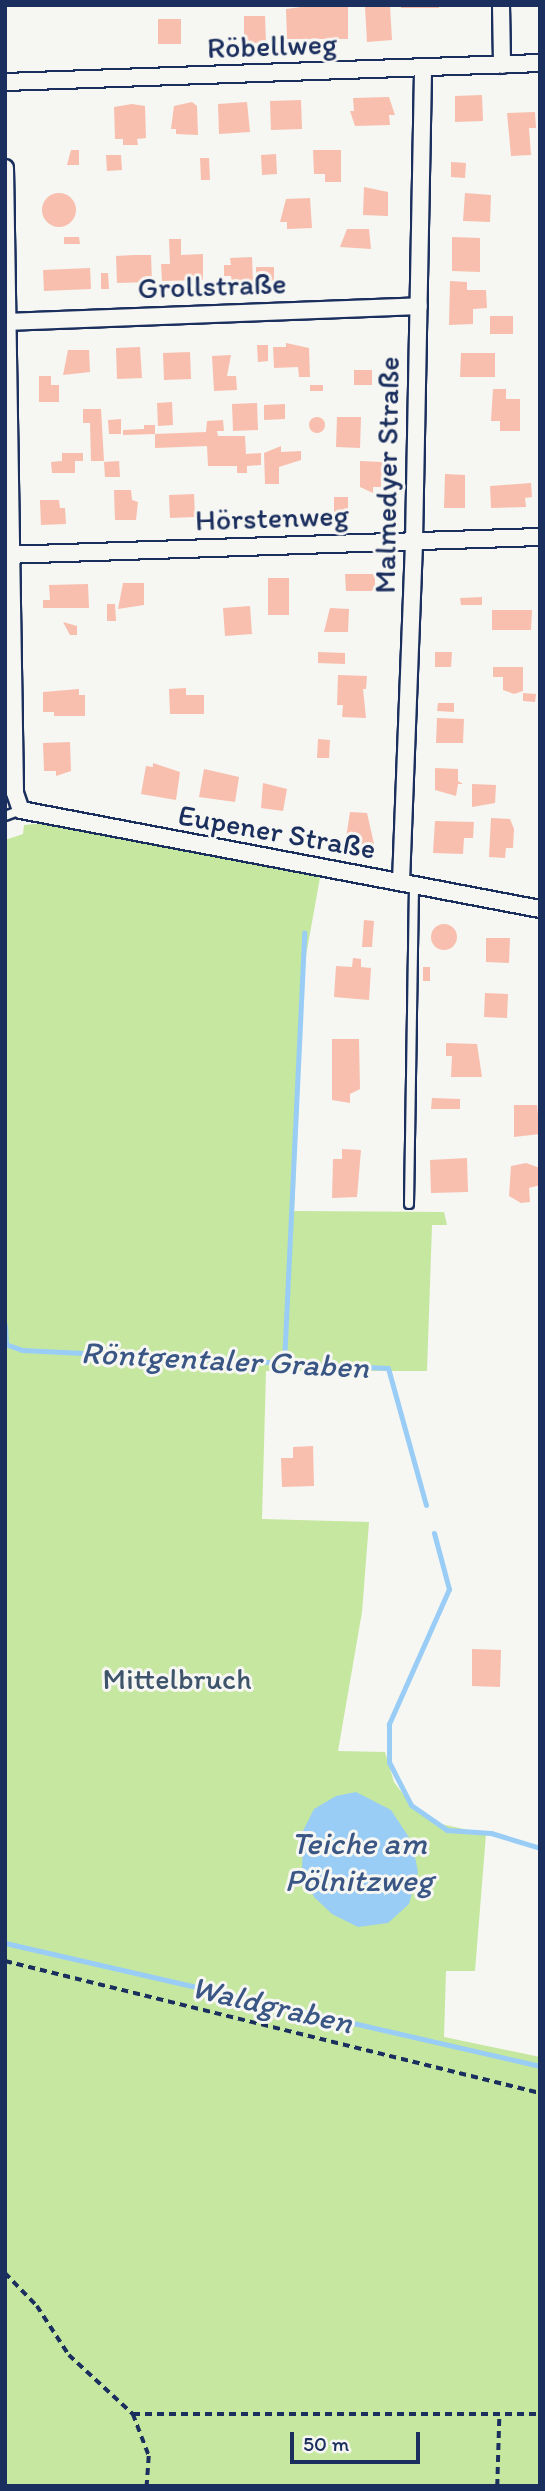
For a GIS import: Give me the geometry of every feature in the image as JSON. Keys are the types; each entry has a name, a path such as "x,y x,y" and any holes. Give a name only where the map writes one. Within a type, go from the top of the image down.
{"street":[{"path":"501,5 502,65"},
{"name":"Röbellweg","path":"5,82 540,63"},
{"name":"Malmedyer Straße","path":"408,884 423,69"},
{"path":"5,168 8,555 15,793 13,813"},
{"name":"Grollstraße","path":"8,322 419,306"},
{"name":"Hörstenweg","path":"8,555 540,537"},
{"name":"Eupener Straße","path":"13,813 540,909"}],"lane":[{"path":"408,884 409,1204"}],"path":[{"path":"5,1961 540,2093"},
{"path":"5,2273 37,2306 69,2355 133,2414 149,2456 147,2486"},
{"path":"133,2414 499,2417 540,2414"},
{"path":"497,2486 499,2417"}],"green space":[{"name":"Mittelbruch","path":"47,823 321,872 305,961 294,1211 444,1212 447,1225 432,1225 427,1371 266,1371 262,1519 369,1522 362,1612 338,1751 385,1752 394,1782 411,1805 441,1824 486,1834 475,1971 446,1971 444,2037 540,2057 540,2486 5,2486 5,840 23,834 24,825"}],"water":[{"name":"Teiche am Pölnitzweg","path":"356,1792 391,1810 412,1842 418,1872 409,1904 388,1923 358,1927 332,1914 314,1897 302,1874 303,1831 314,1809 336,1796"}],"building":[{"path":"348,5 348,39 287,39 286,9"},
{"path":"401,5 439,5 439,8 401,8"},
{"path":"390,6 392,40 367,42 365,7"},
{"path":"244,16 265,16 266,43 244,43"},
{"path":"158,19 181,19 181,44 158,44"},
{"path":"482,95 483,121 455,122 455,96"},
{"path":"389,97 395,115 389,115 390,125 355,126 350,111 354,111 353,98"},
{"path":"301,100 302,129 271,130 270,101"},
{"path":"192,102 197,106 198,135 176,134 176,129 171,129 174,106"},
{"path":"247,102 250,132 219,134 218,104"},
{"path":"132,104 145,106 146,138 137,139 138,145 123,145 123,139 115,139 114,107"},
{"path":"535,112 536,128 529,128 531,155 511,156 507,113"},
{"path":"71,150 79,150 79,165 67,165"},
{"path":"313,150 341,150 341,182 325,182 325,174 314,174"},
{"path":"276,154 277,174 262,175 261,155"},
{"path":"106,155 121,155 122,170 107,171"},
{"path":"200,158 209,158 210,180 201,180"},
{"path":"451,162 466,163 465,178 451,177"},
{"path":"364,187 388,192 388,216 363,215"},
{"path":"59,193 71,198 76,210 71,222 59,227 47,222 42,210 47,198"},
{"path":"465,193 491,195 490,222 463,221"},
{"path":"310,198 312,228 287,229 287,222 280,222 286,199"},
{"path":"347,229 369,229 371,249 340,247"},
{"path":"64,237 79,237 80,244 64,244"},
{"path":"452,237 480,238 480,272 452,271"},
{"path":"169,239 181,239 181,255 203,254 203,280 162,281 161,264 170,264"},
{"path":"151,255 152,282 117,283 116,256"},
{"path":"252,257 253,282 232,283 231,276 224,276 224,265 231,265 230,258"},
{"path":"256,267 274,267 274,281 256,282"},
{"path":"90,268 91,289 44,291 43,270"},
{"path":"101,273 108,273 109,289 101,289"},
{"path":"450,281 467,282 467,290 486,290 487,308 473,309 473,324 449,325"},
{"path":"490,316 513,316 513,334 490,334"},
{"path":"286,343 309,348 310,377 299,377 298,367 274,368 273,347 286,347"},
{"path":"257,345 268,345 268,361 258,362"},
{"path":"140,347 142,378 117,379 116,348"},
{"path":"68,350 89,350 90,372 63,375"},
{"path":"190,352 191,379 164,380 163,353"},
{"path":"461,353 495,353 495,377 460,377"},
{"path":"231,355 227,376 236,376 237,390 214,391 212,356"},
{"path":"354,370 372,370 372,385 354,385"},
{"path":"39,376 51,376 51,385 59,385 59,402 39,402"},
{"path":"310,385 323,385 323,391 310,391"},
{"path":"493,389 506,389 506,399 520,399 520,431 500,431 500,421 491,421"},
{"path":"172,402 173,425 158,426 157,403"},
{"path":"257,403 258,430 233,431 232,404"},
{"path":"285,404 285,419 264,420 264,405"},
{"path":"83,409 101,409 104,461 91,461 90,423 83,423"},
{"path":"314,417 320,417 325,425 323,431 314,433 309,428 309,422"},
{"path":"337,417 361,417 360,448 336,447"},
{"path":"121,419 121,434 109,434 108,420"},
{"path":"223,420 224,431 217,431 218,436 245,436 246,454 261,453 261,465 247,466 247,473 237,473 237,466 208,466 207,446 155,448 155,434 206,432 207,421"},
{"path":"144,425 155,425 155,434 123,435 123,430 144,429"},
{"path":"281,446 281,452 301,451 301,460 279,467 279,484 265,484 264,453"},
{"path":"62,453 83,453 83,461 75,461 75,473 52,473 51,462 62,461"},
{"path":"119,461 120,477 105,477 104,462"},
{"path":"360,461 382,462 381,487 373,487 373,493 360,487"},
{"path":"445,474 465,475 465,508 444,508"},
{"path":"531,483 532,497 525,498 526,507 491,508 490,486"},
{"path":"114,490 131,490 132,500 138,502 136,520 115,520"},
{"path":"194,494 195,517 170,518 169,495"},
{"path":"334,497 348,497 348,511 334,512"},
{"path":"40,500 59,500 60,508 65,508 66,524 41,525"},
{"path":"345,574 375,574 375,591 346,591"},
{"path":"268,578 289,578 289,615 268,615"},
{"path":"123,583 144,583 144,605 118,609"},
{"path":"88,584 89,608 43,608 43,600 50,600 49,585"},
{"path":"482,597 482,605 461,605 460,598"},
{"path":"107,604 115,604 116,621 107,621"},
{"path":"250,606 252,634 225,636 223,608"},
{"path":"330,608 349,609 348,632 324,632"},
{"path":"492,610 532,610 531,630 492,630"},
{"path":"63,622 77,626 77,635 70,635"},
{"path":"318,652 345,653 345,664 318,663"},
{"path":"435,652 452,652 451,667 435,667"},
{"path":"493,667 523,667 523,691 514,694 503,690 503,677 493,677"},
{"path":"338,675 367,676 366,689 363,689 366,718 342,717 343,705 337,705"},
{"path":"186,688 186,695 204,695 204,714 170,714 169,689"},
{"path":"79,689 79,695 85,695 85,716 54,716 54,712 43,712 43,692"},
{"path":"523,693 536,694 535,702 523,701"},
{"path":"438,703 454,703 454,712 437,711"},
{"path":"437,718 464,719 463,743 436,743"},
{"path":"318,739 330,740 329,758 317,758"},
{"path":"70,742 71,771 56,776 56,771 44,771 43,743"},
{"path":"153,763 180,772 176,800 141,794 146,766 153,767"},
{"path":"435,768 458,769 458,781 463,784 458,784 456,796 435,790"},
{"path":"204,769 239,777 235,802 199,797"},
{"path":"263,783 287,789 283,811 261,808"},
{"path":"472,784 496,785 495,803 472,807"},
{"path":"350,812 367,813 374,844 345,845"},
{"path":"491,818 510,819 514,829 513,848 506,848 505,858 489,857"},
{"path":"435,821 474,822 473,838 464,838 463,854 433,853"},
{"path":"364,920 374,921 372,947 362,947"},
{"path":"444,924 453,928 457,937 453,946 444,950 435,946 431,937 435,928"},
{"path":"486,938 510,938 509,963 486,962"},
{"path":"353,958 361,959 361,967 371,968 369,1000 334,997 336,966 352,967"},
{"path":"423,967 430,967 430,981 423,981"},
{"path":"485,993 508,994 507,1018 484,1017"},
{"path":"332,1039 359,1039 360,1089 350,1094 350,1103 332,1100"},
{"path":"446,1043 477,1044 482,1077 451,1077 452,1056 446,1056"},
{"path":"432,1098 460,1099 460,1109 431,1109"},
{"path":"514,1105 537,1105 540,1134 514,1137"},
{"path":"342,1149 361,1150 357,1197 332,1198 333,1159 342,1159"},
{"path":"467,1158 468,1192 431,1193 430,1160"},
{"path":"526,1163 540,1168 540,1185 529,1188 530,1202 521,1203 509,1196 511,1166"},
{"path":"313,1446 314,1486 282,1487 281,1458 293,1458 293,1447"},
{"path":"472,1649 501,1650 500,1687 472,1686"}],"waterway":[{"path":"284,1363 304,932"},
{"path":"5,1325 6,1344"},
{"name":"Röntgentaler Graben","path":"5,1344 22,1350 388,1368 426,1505"},
{"name":"Röntgentaler Graben","path":"434,1533 449,1589 389,1724 389,1762 411,1805 447,1830 491,1833 540,1848"},
{"name":"Waldgraben","path":"5,1943 540,2066"}]}
